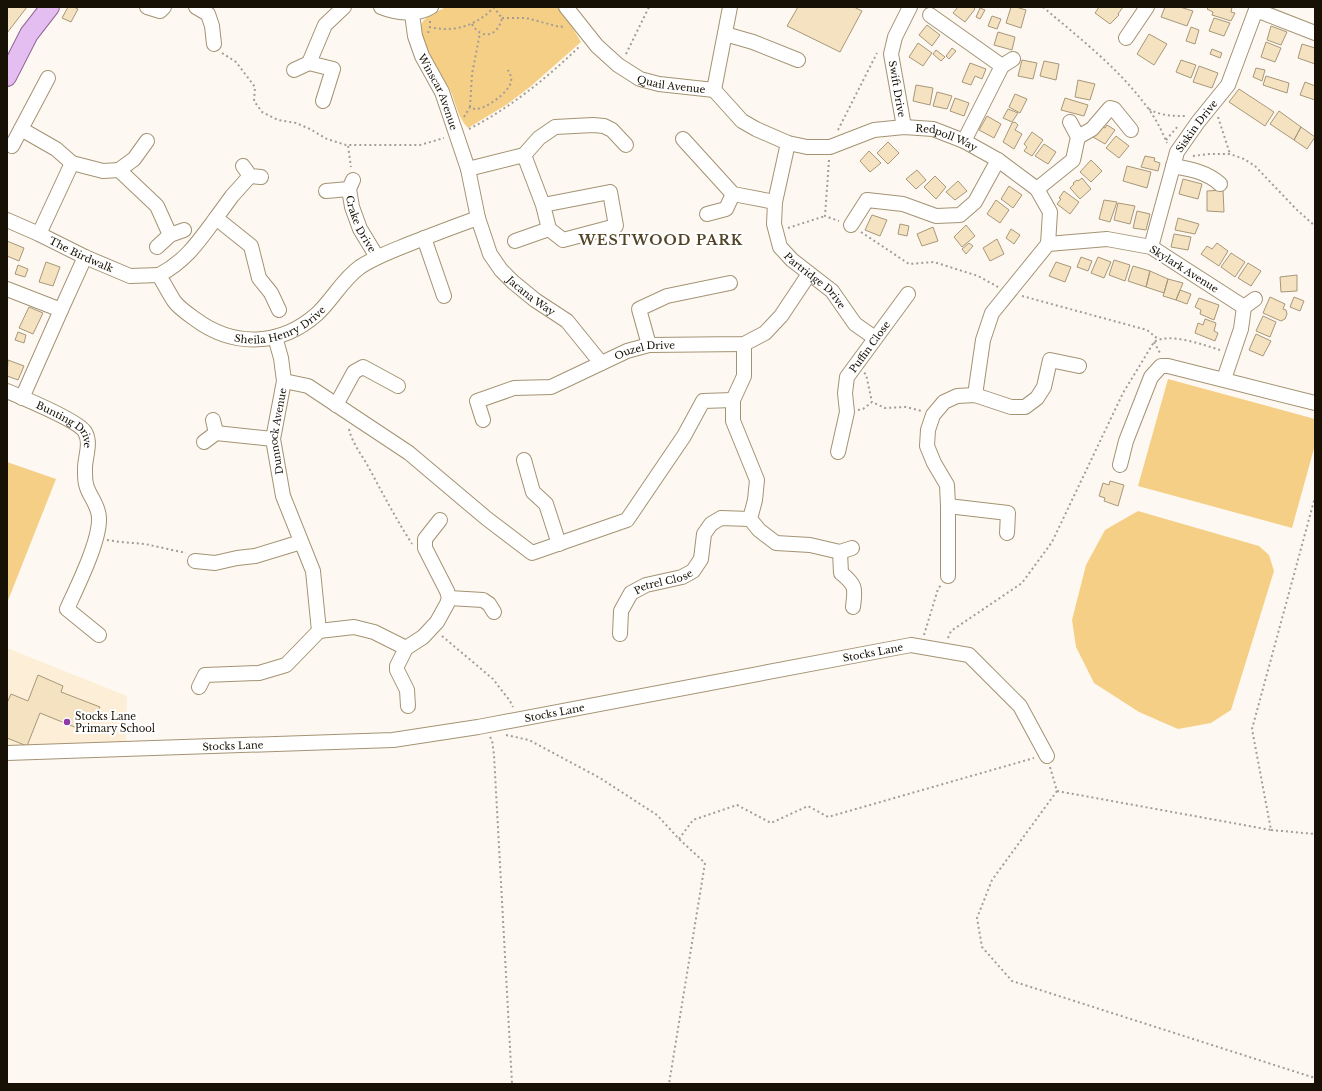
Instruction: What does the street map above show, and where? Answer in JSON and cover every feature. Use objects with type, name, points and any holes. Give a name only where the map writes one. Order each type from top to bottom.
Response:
[{"type":"main road","points":[[7,77],[29,34],[50,7]]},
{"type":"street","points":[[147,7],[160,11],[164,7]]},
{"type":"street","points":[[196,7],[208,14],[212,26],[214,44]]},
{"type":"street","points":[[309,63],[325,25],[344,7]]},
{"type":"street","points":[[381,7],[412,14],[430,8]]},
{"type":"street","name":"Quail Avenue","points":[[566,7],[597,46],[620,66],[640,79],[659,84],[714,90],[742,121],[788,143]]},
{"type":"street","points":[[714,90],[730,7]]},
{"type":"street","name":"Swift Drive","points":[[904,127],[891,54],[895,37],[910,7]]},
{"type":"street","points":[[1126,38],[1147,7]]},
{"type":"street","name":"Siskin Drive","points":[[1151,247],[1174,161],[1198,122],[1228,85],[1256,8],[1315,33]]},
{"type":"street","name":"Winscar Avenue","points":[[412,14],[415,36],[422,56],[461,131],[478,218]]},
{"type":"street","points":[[930,14],[975,46],[1008,63],[964,141]]},
{"type":"street","points":[[724,34],[753,42],[798,60]]},
{"type":"street","points":[[294,70],[309,63],[333,69],[323,101]]},
{"type":"street","points":[[12,146],[48,78]]},
{"type":"street","points":[[1078,137],[1092,128],[1110,108],[1114,109],[1131,130]]},
{"type":"street","points":[[1037,188],[1073,160],[1078,137],[1070,122]]},
{"type":"street","points":[[468,170],[524,155],[539,138],[556,127],[593,125],[604,126],[612,130],[626,145]]},
{"type":"street","name":"Redpoll Way","points":[[788,143],[807,147],[830,147],[874,130],[904,127],[932,129],[964,141],[998,160],[1037,188],[1050,212],[1048,244]]},
{"type":"street","points":[[21,129],[56,149],[72,163],[103,171],[119,170],[134,158],[147,141]]},
{"type":"street","points":[[683,140],[733,194],[775,202]]},
{"type":"street","name":"Partridge Drive","points":[[788,143],[775,202],[774,224],[780,247],[792,260],[832,291],[855,324],[875,338]]},
{"type":"street","points":[[524,155],[543,205],[549,229],[563,240],[616,226],[610,192],[543,205]]},
{"type":"street","points":[[851,225],[867,200],[903,204],[936,216],[960,215],[975,202],[998,160]]},
{"type":"street","points":[[1174,161],[1215,179],[1220,184]]},
{"type":"street","points":[[39,234],[72,163]]},
{"type":"street","points":[[119,170],[157,206],[170,235]]},
{"type":"street","points":[[160,275],[173,268],[190,252],[251,173]]},
{"type":"street","name":"Crake Drive","points":[[326,191],[351,184],[352,207],[360,229],[377,257]]},
{"type":"street","points":[[707,214],[726,209],[733,194]]},
{"type":"street","points":[[216,218],[251,246],[259,278],[271,293],[280,313]]},
{"type":"street","name":"Sheila Henry Drive","points":[[160,275],[175,302],[203,325],[225,336],[242,340],[259,340],[275,337],[293,330],[305,323],[318,313],[349,277],[377,257],[478,218]]},
{"type":"street","name":"Jacana Way","points":[[478,218],[490,254],[501,270],[535,300],[567,321],[601,363]]},
{"type":"street","name":"The Birdwalk","points":[[7,220],[130,276],[160,275]]},
{"type":"street","points":[[515,241],[549,229]]},
{"type":"street","points":[[157,247],[170,235],[184,230]]},
{"type":"street","points":[[424,238],[444,296]]},
{"type":"street","name":"Skylark Avenue","points":[[1048,244],[1107,239],[1151,247],[1249,303],[1224,379]]},
{"type":"street","points":[[975,395],[982,340],[992,312],[1048,244]]},
{"type":"street","name":"Bunting Drive","points":[[86,257],[22,398],[75,423],[85,432],[88,442],[85,469],[86,485],[94,500],[99,517],[96,538],[67,609],[98,635]]},
{"type":"street","name":"Ouzel Drive","points":[[483,420],[477,401],[514,388],[551,387],[627,351],[649,345],[744,344],[765,333],[781,316],[809,274]]},
{"type":"street","points":[[649,345],[639,309],[667,296],[730,283]]},
{"type":"street","points":[[7,289],[61,310]]},
{"type":"street","name":"Puffin Close","points":[[838,452],[847,412],[845,393],[847,377],[908,294]]},
{"type":"street","name":"Dunnock Avenue","points":[[275,337],[281,358],[284,381],[273,439],[282,496],[313,571],[319,631]]},
{"type":"street","points":[[744,344],[744,376],[733,400],[734,420],[757,480],[755,500],[750,519],[759,530],[776,543],[810,545],[846,550],[841,573],[853,584],[853,607]]},
{"type":"street","points":[[948,576],[947,485],[934,463],[927,446],[928,430],[933,415],[944,402],[957,396],[975,395],[1011,407],[1025,407],[1037,398],[1044,387],[1050,360],[1079,366]]},
{"type":"street","points":[[1120,465],[1126,441],[1151,377],[1161,366],[1168,366],[1224,379],[1253,388],[1315,402]]},
{"type":"street","points":[[336,405],[354,372],[363,367],[398,386]]},
{"type":"street","points":[[284,381],[308,386],[409,453],[486,518],[532,553],[627,520],[684,436],[703,401],[733,400]]},
{"type":"street","points":[[7,391],[22,398]]},
{"type":"street","points":[[204,442],[214,426],[273,439]]},
{"type":"street","points":[[524,460],[533,492],[546,504],[559,544]]},
{"type":"street","points":[[948,506],[1008,513],[1007,533]]},
{"type":"street","name":"Petrel Close","points":[[620,634],[621,611],[632,594],[646,585],[682,577],[693,572],[701,559],[704,534],[711,524],[721,518],[750,519]]},
{"type":"street","points":[[408,706],[407,690],[397,670],[397,666],[406,648],[423,637],[432,627],[444,611],[449,598],[438,571],[425,548],[425,539],[440,520]]},
{"type":"street","points":[[191,557],[215,563],[255,556],[301,542]]},
{"type":"street","points":[[449,598],[471,599],[486,602],[494,612]]},
{"type":"street","points":[[201,676],[259,672],[286,665],[319,631],[354,627],[374,632],[406,648]]},
{"type":"street","name":"Stocks Lane","points":[[7,753],[393,740],[523,719],[911,645],[969,656],[1020,706],[1047,756]]},
{"type":"path","points":[[430,27],[453,29],[472,24],[481,19],[494,7],[502,18]]},
{"type":"path","points":[[620,66],[649,7]]},
{"type":"path","points":[[1044,7],[1113,69],[1145,103],[1160,127],[1174,161],[1209,154],[1230,154],[1244,159],[1255,166],[1296,209],[1315,226]]},
{"type":"path","points":[[428,35],[431,15],[430,8]]},
{"type":"path","points":[[502,18],[526,18],[560,27],[565,26],[571,28]]},
{"type":"path","points":[[472,24],[480,33],[486,35],[492,34],[497,30],[502,18]]},
{"type":"path","points":[[561,21],[565,26]]},
{"type":"path","points":[[464,118],[470,107],[472,74],[480,33]]},
{"type":"path","points":[[214,44],[224,54],[236,62],[255,87],[254,101],[262,112],[278,120],[296,123],[310,129],[326,139],[348,145],[420,145],[466,130],[481,123],[515,101],[584,43]]},
{"type":"path","points":[[825,216],[830,147],[878,51]]},
{"type":"path","points":[[470,107],[477,109],[485,106],[496,100],[505,92],[511,84],[512,76],[508,70]]},
{"type":"path","points":[[464,112],[464,122]]},
{"type":"path","points":[[1166,140],[1187,116]]},
{"type":"path","points":[[348,145],[351,184]]},
{"type":"path","points":[[776,232],[825,216],[851,225],[909,264],[934,262],[978,276],[1008,293],[1147,330],[1158,339]]},
{"type":"path","points":[[942,651],[951,631],[1022,583],[1052,542],[1123,393],[1154,342],[1158,339],[1173,339],[1232,354]]},
{"type":"path","points":[[1154,342],[1160,354]]},
{"type":"path","points":[[855,366],[866,374],[872,402]]},
{"type":"path","points":[[847,412],[863,409],[872,402]]},
{"type":"path","points":[[872,402],[885,408],[906,407],[933,415]]},
{"type":"path","points":[[350,414],[349,430],[356,446],[369,467],[397,522],[413,546]]},
{"type":"path","points":[[1271,830],[1252,729],[1315,498]]},
{"type":"path","points":[[96,538],[145,544],[191,557]]},
{"type":"path","points":[[920,647],[938,589],[948,576]]},
{"type":"path","points":[[432,627],[493,679],[510,701],[516,713],[523,719]]},
{"type":"path","points":[[478,727],[488,732],[492,740],[494,755],[512,1084]]},
{"type":"path","points":[[502,735],[529,740],[600,778],[657,815],[679,839],[705,863],[669,1084]]},
{"type":"path","points":[[679,839],[693,820],[737,805],[771,823],[808,806],[828,817],[1038,757],[1047,756],[1057,791]]},
{"type":"path","points":[[1057,791],[1271,830],[1315,834]]},
{"type":"path","points":[[1057,791],[992,880],[977,918],[982,947],[1012,981],[1315,1078]]},
{"type":"shaded area","points":[[446,7],[558,7],[568,20],[581,42],[530,87],[506,105],[468,128],[460,115],[451,92],[424,43],[422,35],[421,27],[424,20]]},
{"type":"shaded area","points":[[1168,379],[1315,419],[1315,445],[1292,528],[1138,486]]},
{"type":"shaded area","points":[[7,462],[56,479],[7,603]]},
{"type":"shaded area","points":[[1138,511],[1259,546],[1269,555],[1274,571],[1231,710],[1211,723],[1178,729],[1139,712],[1094,683],[1076,647],[1072,620],[1086,565],[1105,530]]},
{"type":"shaded area","name":"Stocks Lane Primary School","points":[[7,648],[127,696],[126,748],[7,750]]},
{"type":"building","points":[[7,7],[27,7],[7,33]]},
{"type":"building","points":[[68,7],[78,9],[71,22],[62,18]]},
{"type":"building","points":[[798,7],[854,7],[862,11],[840,52],[787,26]]},
{"type":"building","points":[[958,7],[973,7],[975,9],[965,22],[953,13]]},
{"type":"building","points":[[1011,7],[1026,10],[1021,28],[1006,23]]},
{"type":"building","points":[[1099,7],[1123,7],[1118,14],[1119,15],[1110,24],[1095,13]]},
{"type":"building","points":[[1165,7],[1180,7],[1193,11],[1187,26],[1161,17]]},
{"type":"building","points":[[1209,7],[1232,7],[1231,12],[1235,13],[1231,21],[1212,15],[1213,12],[1207,9]]},
{"type":"building","points":[[980,8],[985,10],[980,19],[976,17]]},
{"type":"building","points":[[992,16],[1001,19],[997,29],[988,26]]},
{"type":"building","points":[[1214,18],[1230,23],[1224,36],[1209,31]]},
{"type":"building","points":[[927,25],[940,35],[932,46],[919,35]]},
{"type":"building","points":[[1271,26],[1287,32],[1281,45],[1267,40]]},
{"type":"building","points":[[1191,27],[1199,30],[1195,44],[1186,41]]},
{"type":"building","points":[[998,32],[1015,37],[1012,50],[994,45]]},
{"type":"building","points":[[1149,34],[1167,44],[1154,65],[1137,54]]},
{"type":"building","points":[[1266,42],[1281,48],[1275,62],[1261,57]]},
{"type":"building","points":[[918,43],[932,53],[923,66],[909,57]]},
{"type":"building","points":[[1302,44],[1315,48],[1315,64],[1298,58]]},
{"type":"building","points":[[952,48],[956,51],[949,59],[946,56]]},
{"type":"building","points":[[1212,49],[1222,53],[1220,58],[1210,54]]},
{"type":"building","points":[[936,50],[945,57],[941,61],[933,54]]},
{"type":"building","points":[[1022,60],[1037,63],[1033,79],[1018,76]]},
{"type":"building","points":[[1181,60],[1196,65],[1191,78],[1176,72]]},
{"type":"building","points":[[1044,61],[1059,64],[1056,80],[1040,76]]},
{"type":"building","points":[[970,63],[986,69],[982,79],[975,76],[971,85],[962,82]]},
{"type":"building","points":[[1199,66],[1218,73],[1212,88],[1193,82]]},
{"type":"building","points":[[1256,68],[1265,70],[1262,81],[1253,77]]},
{"type":"building","points":[[1266,76],[1289,83],[1287,93],[1263,85]]},
{"type":"building","points":[[1078,80],[1095,84],[1090,100],[1075,97]]},
{"type":"building","points":[[1305,82],[1315,86],[1315,100],[1300,95]]},
{"type":"building","points":[[916,85],[933,88],[930,105],[913,101]]},
{"type":"building","points":[[1239,89],[1274,112],[1265,126],[1229,102]]},
{"type":"building","points":[[937,92],[952,96],[947,109],[933,106]]},
{"type":"building","points":[[1015,94],[1027,99],[1020,113],[1009,107]]},
{"type":"building","points":[[955,98],[969,103],[964,116],[950,111]]},
{"type":"building","points":[[1065,98],[1088,105],[1084,116],[1061,110]]},
{"type":"building","points":[[1008,109],[1018,113],[1012,122],[1003,118]]},
{"type":"building","points":[[1279,111],[1301,127],[1294,140],[1270,124]]},
{"type":"building","points":[[987,116],[1001,124],[994,138],[979,130]]},
{"type":"building","points":[[1015,122],[1018,125],[1015,130],[1022,134],[1014,149],[1003,142],[1012,123]]},
{"type":"building","points":[[1107,125],[1115,130],[1105,144],[1093,137],[1101,126],[1105,128]]},
{"type":"building","points":[[1301,127],[1315,137],[1307,149],[1294,140]]},
{"type":"building","points":[[1032,132],[1043,140],[1032,156],[1024,151],[1027,147],[1024,144]]},
{"type":"building","points":[[1116,136],[1129,146],[1119,158],[1106,148]]},
{"type":"building","points":[[888,142],[899,153],[888,164],[877,153]]},
{"type":"building","points":[[1044,144],[1056,152],[1048,164],[1035,156]]},
{"type":"building","points":[[869,151],[881,163],[870,172],[860,161]]},
{"type":"building","points":[[1145,156],[1155,158],[1154,161],[1160,163],[1158,171],[1141,167]]},
{"type":"building","points":[[1091,160],[1102,171],[1091,182],[1080,172]]},
{"type":"building","points":[[1127,166],[1151,172],[1147,188],[1123,181]]},
{"type":"building","points":[[917,170],[926,180],[916,189],[906,179]]},
{"type":"building","points":[[935,176],[946,187],[936,199],[924,187]]},
{"type":"building","points":[[1082,178],[1091,189],[1080,199],[1070,188],[1074,184],[1073,183]]},
{"type":"building","points":[[1183,179],[1202,184],[1198,199],[1179,194]]},
{"type":"building","points":[[958,181],[967,191],[955,200],[946,192]]},
{"type":"building","points":[[1009,186],[1022,195],[1013,208],[1001,199]]},
{"type":"building","points":[[1223,190],[1224,212],[1207,211],[1207,191]]},
{"type":"building","points":[[1064,191],[1079,202],[1070,214],[1057,204]]},
{"type":"building","points":[[996,200],[1009,210],[1000,223],[987,214]]},
{"type":"building","points":[[1104,200],[1117,202],[1110,222],[1099,219]]},
{"type":"building","points":[[1118,203],[1135,206],[1130,224],[1114,220]]},
{"type":"building","points":[[1137,211],[1150,214],[1146,230],[1133,228]]},
{"type":"building","points":[[872,215],[887,220],[880,236],[865,230]]},
{"type":"building","points":[[1178,218],[1199,224],[1195,234],[1175,230]]},
{"type":"building","points":[[900,224],[909,226],[907,236],[898,234]]},
{"type":"building","points":[[966,225],[975,236],[962,247],[954,237]]},
{"type":"building","points":[[933,227],[938,241],[922,246],[917,234]]},
{"type":"building","points":[[1011,229],[1020,235],[1014,244],[1006,238]]},
{"type":"building","points":[[1174,234],[1191,237],[1188,250],[1171,247]]},
{"type":"building","points":[[997,239],[1004,254],[990,261],[983,248]]},
{"type":"building","points":[[7,241],[24,248],[19,261],[7,256]]},
{"type":"building","points":[[969,243],[973,246],[966,254],[962,249]]},
{"type":"building","points":[[1217,243],[1228,251],[1219,266],[1201,254],[1207,246],[1212,249]]},
{"type":"building","points":[[1231,253],[1245,262],[1235,277],[1221,267]]},
{"type":"building","points":[[1081,257],[1092,261],[1088,271],[1077,267]]},
{"type":"building","points":[[1098,257],[1111,262],[1104,278],[1091,273]]},
{"type":"building","points":[[1114,260],[1130,265],[1125,281],[1109,275]]},
{"type":"building","points":[[46,262],[60,267],[53,286],[39,282]]},
{"type":"building","points":[[1056,262],[1071,267],[1065,282],[1049,276]]},
{"type":"building","points":[[1248,263],[1261,271],[1251,286],[1238,278]]},
{"type":"building","points":[[18,265],[28,269],[25,277],[15,274]]},
{"type":"building","points":[[1133,266],[1150,271],[1146,287],[1128,281]]},
{"type":"building","points":[[1150,271],[1168,279],[1164,293],[1146,287]]},
{"type":"building","points":[[1297,275],[1297,291],[1281,292],[1280,277]]},
{"type":"building","points":[[1168,279],[1183,283],[1176,300],[1163,296]]},
{"type":"building","points":[[1180,290],[1191,294],[1187,304],[1176,300]]},
{"type":"building","points":[[1270,297],[1285,304],[1283,309],[1286,310],[1287,314],[1285,319],[1281,321],[1263,313]]},
{"type":"building","points":[[1294,297],[1304,301],[1300,311],[1290,307]]},
{"type":"building","points":[[1199,298],[1219,305],[1214,320],[1200,314],[1201,310],[1195,307]]},
{"type":"building","points":[[29,307],[43,313],[33,334],[19,328]]},
{"type":"building","points":[[1263,316],[1276,322],[1270,337],[1256,331]]},
{"type":"building","points":[[1205,319],[1216,323],[1214,331],[1218,333],[1215,341],[1195,333],[1198,323],[1203,325]]},
{"type":"building","points":[[18,332],[26,335],[24,343],[15,340]]},
{"type":"building","points":[[1256,334],[1271,341],[1263,356],[1249,350]]},
{"type":"building","points":[[8,360],[24,366],[18,380],[7,376]]},
{"type":"building","points":[[1110,481],[1124,485],[1118,506],[1104,501],[1105,498],[1099,496],[1103,483],[1109,485]]},
{"type":"building","points":[[38,675],[63,686],[61,692],[100,707],[94,721],[82,716],[77,728],[40,713],[27,746],[7,738],[7,703],[11,694],[28,701]]},
{"type":"place","name":"Stocks Lane Primary School","points":[[67,722]]},
{"type":"district","name":"WESTWOOD PARK","points":[[661,240]]}]
